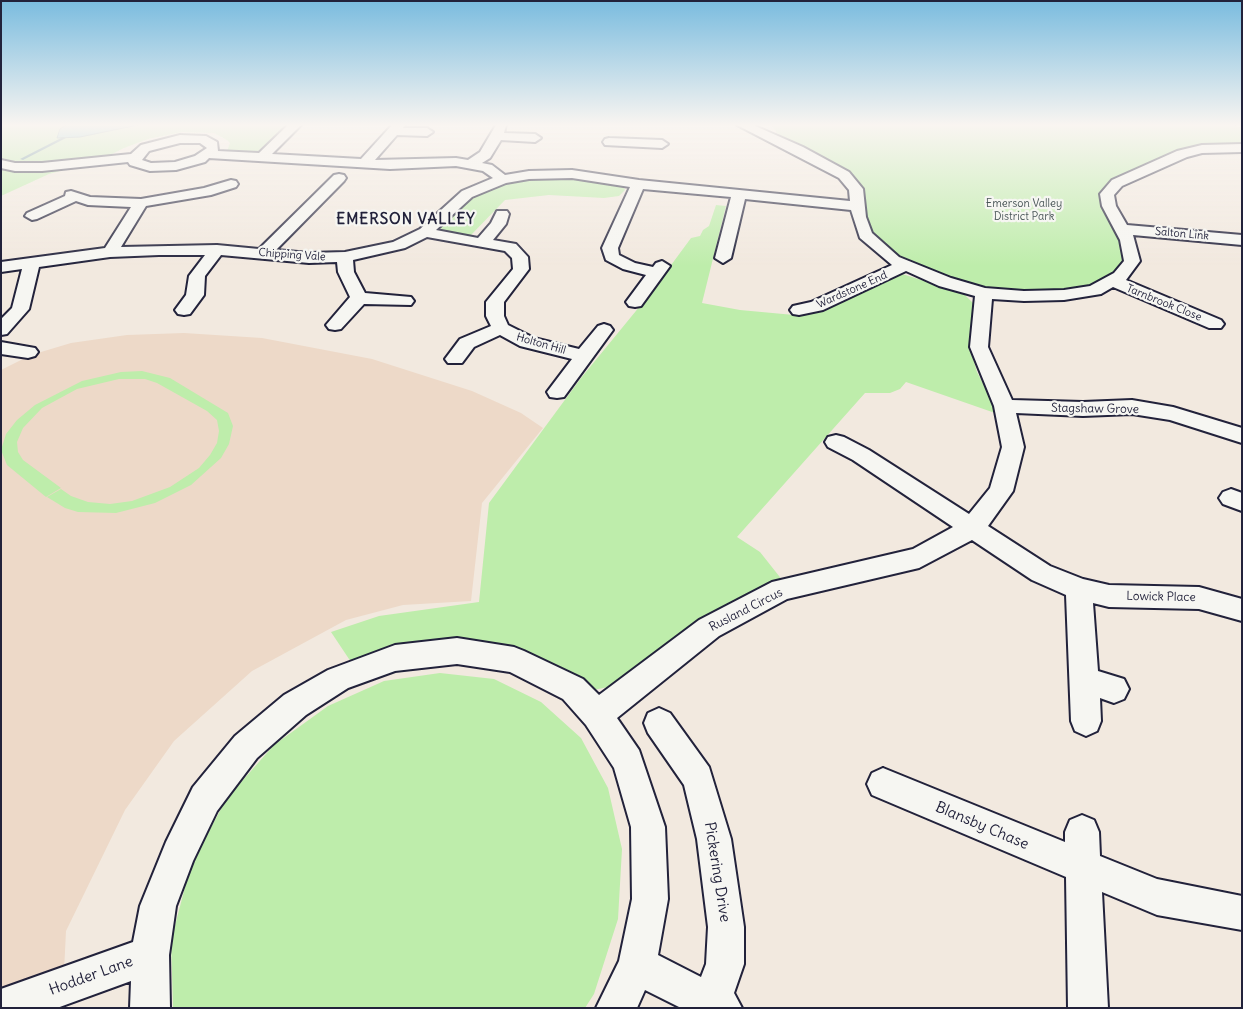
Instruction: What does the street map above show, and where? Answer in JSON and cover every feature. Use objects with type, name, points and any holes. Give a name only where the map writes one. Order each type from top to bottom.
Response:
[{"type":"street","points":[[493,172],[503,179]]},
{"type":"street","name":"Chipping Vale","points":[[1,267],[110,252],[217,250],[308,258],[346,257],[399,245],[425,232],[467,194],[503,179],[594,172]]},
{"type":"street","name":"Chipping Vale","points":[[596,172],[638,184],[859,206]]},
{"type":"street","points":[[839,172],[844,175],[856,189],[859,217],[865,235],[885,248],[905,266],[945,282],[984,292],[1024,296],[1064,295],[1095,290],[1120,277],[1132,262],[1128,240],[1109,206],[1108,194],[1117,183],[1141,172]]},
{"type":"street","points":[[323,177],[354,179]]},
{"type":"street","points":[[264,254],[339,178]]},
{"type":"street","points":[[32,216],[73,196],[88,201],[141,203],[208,195],[230,184]]},
{"type":"street","points":[[635,302],[659,269],[629,266],[612,257],[610,248],[638,184]]},
{"type":"street","points":[[739,194],[725,250],[744,245]]},
{"type":"street","points":[[110,252],[141,203]]},
{"type":"street","points":[[484,242],[498,224],[502,214]]},
{"type":"street","name":"Salton Link","points":[[1121,229],[1242,240]]},
{"type":"street","name":"Holton Hill","points":[[425,232],[456,239],[510,247],[520,257],[520,269],[495,302],[495,316],[501,328],[512,336],[527,342],[583,356]]},
{"type":"street","points":[[184,310],[195,295],[197,276],[217,250]]},
{"type":"street","points":[[346,257],[346,272],[359,298]]},
{"type":"street","points":[[1,330],[20,309],[32,262]]},
{"type":"street","name":"Wardstone End","points":[[798,310],[817,306],[852,288],[905,266]]},
{"type":"street","name":"Tarnbrook Close","points":[[1113,282],[1218,322]]},
{"type":"street","name":"Rusland Circus","points":[[597,715],[709,628],[781,590],[919,558],[972,528],[1002,491],[1013,448],[1004,406],[978,348],[984,292]]},
{"type":"street","points":[[359,298],[405,301]]},
{"type":"street","points":[[336,324],[359,298]]},
{"type":"street","name":"Holton Hill","points":[[455,359],[467,343],[501,328]]},
{"type":"street","name":"Holton Hill","points":[[557,392],[604,330]]},
{"type":"street","points":[[1,348],[28,352]]},
{"type":"street","name":"Stagshaw Grove","points":[[1004,406],[1082,410],[1132,408],[1173,414],[1242,436]]},
{"type":"street","points":[[836,442],[866,450],[972,528]]},
{"type":"street","name":"Lowick Place","points":[[972,528],[1041,573],[1079,588],[1109,596],[1199,598],[1242,610]]},
{"type":"street","points":[[1079,588],[1086,721]]},
{"type":"street","points":[[150,1008],[150,955],[158,906],[178,854],[205,799],[246,748],[295,705],[338,679],[395,658],[457,651],[514,660],[573,689],[597,715],[628,761],[648,827],[650,899],[637,965],[616,1008]]},
{"type":"street","points":[[1085,680],[1114,689]]},
{"type":"street","name":"Pickering Drive","points":[[637,965],[715,1006],[725,964],[726,927],[714,839],[698,778],[658,723]]},
{"type":"street","name":"Blansby Chase","points":[[883,784],[1157,897],[1239,913]]},
{"type":"street","points":[[1082,832],[1081,867],[1088,1008]]},
{"type":"street","name":"Hodder Lane","points":[[3,1008],[150,955]]},
{"type":"shaded area","points":[[184,333],[262,338],[372,359],[472,391],[521,413],[543,428],[482,503],[471,601],[403,605],[346,620],[252,671],[174,741],[125,810],[66,931],[64,972],[1,994],[1,370],[31,355],[71,343],[127,335]]},
{"type":"green space","points":[[1,172],[56,172],[49,174],[1,196]]},
{"type":"green space","name":"Emerson Valley District Park","points":[[833,172],[1129,172],[1108,199],[1132,261],[1089,287],[1024,296],[945,282],[872,241],[865,204]]},
{"type":"green space","points":[[562,175],[623,186],[625,190],[619,196],[604,198],[549,195],[505,200],[471,235],[443,231],[440,227],[464,200],[509,180]]},
{"type":"green space","points":[[716,205],[726,206],[702,303],[740,310],[794,315],[814,312],[899,273],[963,293],[973,303],[969,345],[977,372],[993,403],[995,413],[906,382],[900,389],[890,393],[865,393],[737,537],[760,552],[783,581],[622,684],[589,691],[512,651],[353,665],[331,632],[379,616],[479,602],[489,503],[581,378],[649,295],[691,238],[700,236],[703,230],[709,226]]},
{"type":"green space","points":[[142,371],[170,378],[228,413],[233,426],[229,444],[221,458],[191,485],[155,503],[116,513],[78,512],[65,508],[47,497],[61,489],[71,496],[88,502],[110,504],[132,501],[170,487],[199,468],[210,455],[217,443],[219,431],[217,420],[207,411],[157,383],[145,379],[119,379],[77,389],[42,408],[23,428],[17,442],[18,452],[23,460],[61,488],[46,497],[7,465],[1,450],[6,434],[17,420],[35,405],[82,381],[121,372]]},
{"type":"green space","points":[[440,673],[494,679],[541,702],[581,738],[608,788],[622,849],[618,919],[594,994],[585,1008],[173,1008],[171,941],[191,864],[227,798],[274,745],[328,706],[384,681]]},
{"type":"district","name":"EMERSON VALLEY","points":[[406,220]]}]
